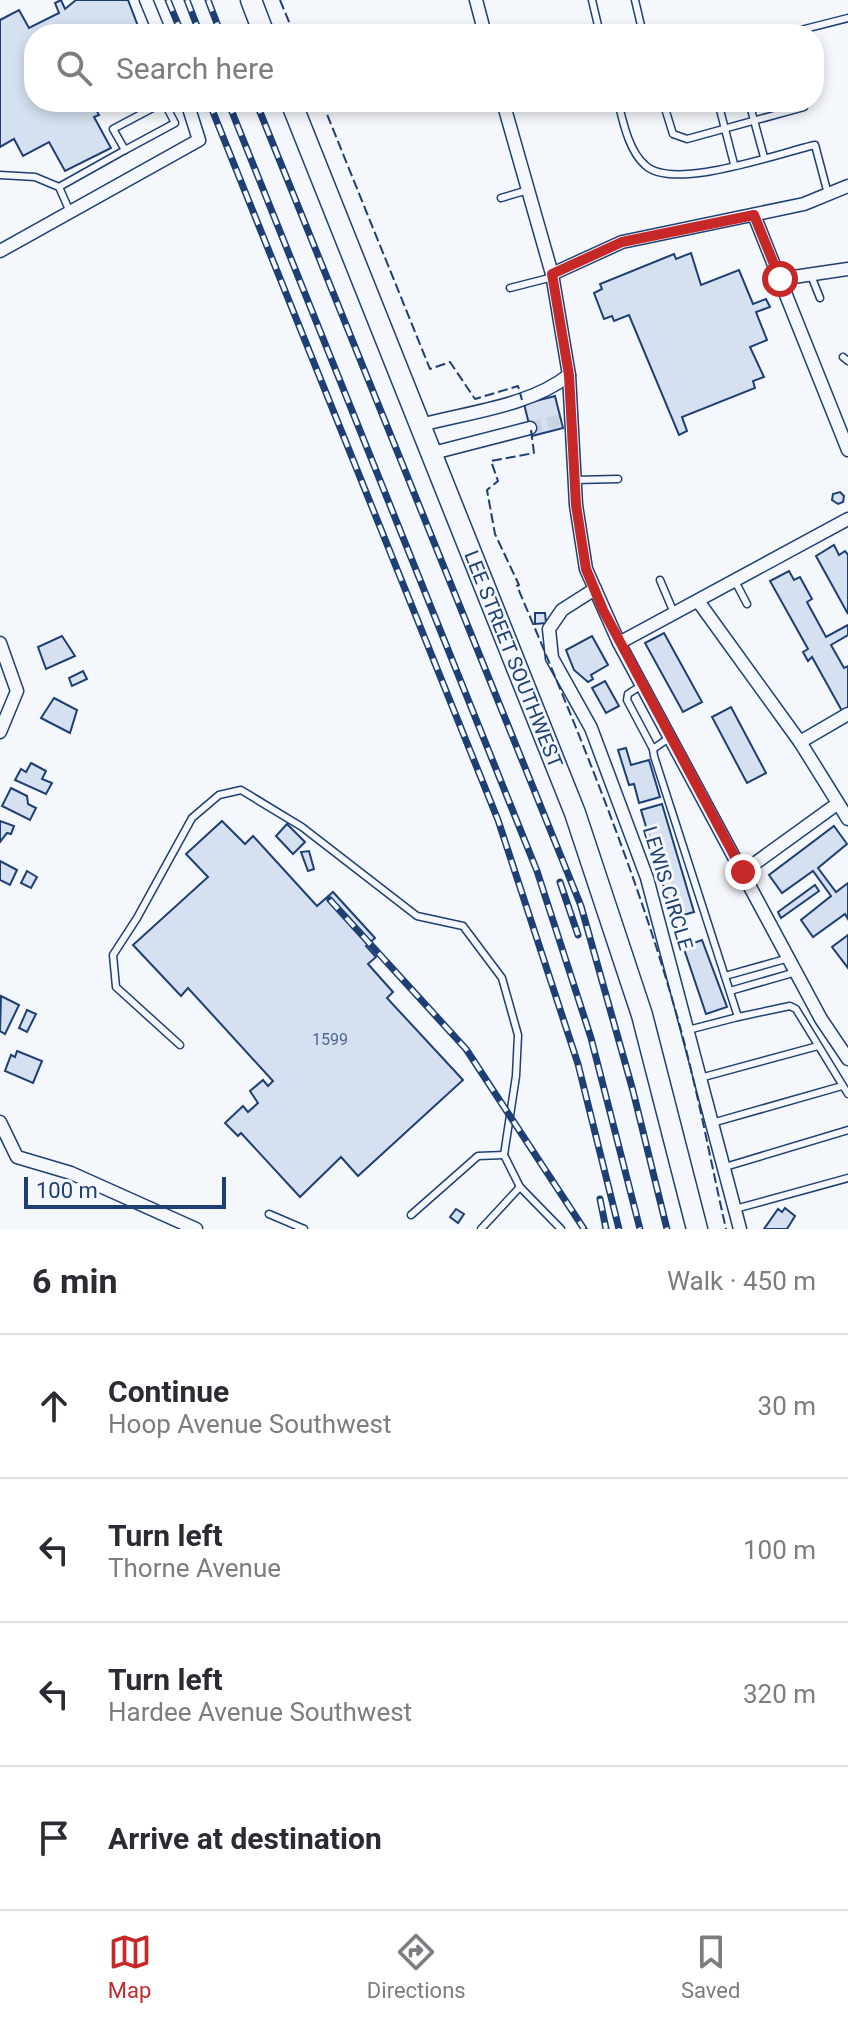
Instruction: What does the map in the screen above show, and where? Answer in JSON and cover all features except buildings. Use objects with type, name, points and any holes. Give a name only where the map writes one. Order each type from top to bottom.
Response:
[{"type":"main road","points":[[251,0],[260,24]]},
{"type":"main road","name":"LEE STREET SOUTHWEST","points":[[295,112],[575,813],[642,1015],[697,1229]]},
{"type":"street","points":[[146,0],[156,24]]},
{"type":"street","points":[[476,0],[482,24]]},
{"type":"street","points":[[0,251],[199,140],[190,112]]},
{"type":"street","points":[[506,112],[553,276],[569,375],[567,419],[586,569],[619,643],[796,972],[848,1059]]},
{"type":"street","points":[[553,276],[622,242],[754,215],[828,195],[848,186]]},
{"type":"street","points":[[754,215],[848,450]]},
{"type":"street","points":[[780,279],[848,269]]},
{"type":"street","points":[[421,425],[534,395],[569,375]]},
{"type":"street","points":[[433,453],[530,428]]},
{"type":"street","points":[[619,643],[848,519]]},
{"type":"street","name":"LEWIS CIRCLE","points":[[595,589],[562,610],[549,629],[552,658],[591,728],[615,784],[647,878],[740,1229]]},
{"type":"street","points":[[698,601],[800,742],[848,819]]},
{"type":"street","points":[[0,643],[17,691],[0,732]]},
{"type":"street","points":[[800,742],[848,714]]},
{"type":"street","points":[[743,872],[837,804]]},
{"type":"street","points":[[0,1122],[17,1157]]},
{"type":"street","points":[[0,1156],[17,1157],[71,1173],[196,1229]]},
{"type":"lane","points":[[592,0],[598,24]]},
{"type":"lane","points":[[635,0],[641,24]]},
{"type":"lane","points":[[824,24],[848,18]]},
{"type":"lane","points":[[125,150],[113,129],[145,112]]},
{"type":"lane","points":[[59,187],[175,123],[169,112]]},
{"type":"lane","points":[[622,112],[635,150],[645,165],[657,172],[693,175],[815,145],[828,195]]},
{"type":"lane","points":[[666,112],[678,139],[785,112]]},
{"type":"lane","points":[[721,112],[734,164]]},
{"type":"lane","points":[[752,112],[764,157]]},
{"type":"lane","points":[[0,175],[35,177],[59,187],[70,212]]},
{"type":"lane","points":[[501,198],[528,190]]},
{"type":"lane","points":[[810,273],[820,298]]},
{"type":"lane","points":[[510,288],[553,276]]},
{"type":"lane","points":[[574,480],[618,479]]},
{"type":"lane","points":[[660,580],[674,613]]},
{"type":"lane","points":[[735,581],[747,604]]},
{"type":"lane","points":[[642,685],[628,694],[627,700],[653,749],[738,1017]]},
{"type":"lane","points":[[653,749],[670,737]]},
{"type":"lane","points":[[180,1045],[116,987],[113,955],[192,818],[219,795],[241,790],[302,827],[417,916],[463,926],[502,978],[518,1035],[516,1076],[504,1155],[520,1187],[561,1229]]},
{"type":"lane","points":[[725,976],[789,958]]},
{"type":"lane","points":[[730,991],[796,972]]},
{"type":"lane","points":[[688,1030],[790,1006],[796,1009],[848,1094]]},
{"type":"lane","points":[[700,1078],[818,1046]]},
{"type":"lane","points":[[712,1123],[842,1086]]},
{"type":"lane","points":[[724,1167],[848,1130]]},
{"type":"lane","points":[[411,1215],[478,1156],[504,1155]]},
{"type":"lane","points":[[735,1209],[848,1178]]},
{"type":"lane","points":[[485,1228],[520,1187]]},
{"type":"lane","points":[[269,1214],[304,1229]]},
{"type":"tunnel","points":[[530,428],[561,420]]},
{"type":"railway","points":[[168,0],[178,24]]},
{"type":"railway","points":[[187,0],[196,24]]},
{"type":"railway","points":[[208,0],[217,24]]},
{"type":"railway","points":[[213,112],[498,820],[578,1064],[619,1229]]},
{"type":"railway","points":[[232,112],[537,871],[591,1038],[640,1229]]},
{"type":"railway","points":[[260,112],[581,906],[633,1091],[667,1229]]},
{"type":"railway","points":[[560,882],[578,935]]},
{"type":"railway","points":[[330,900],[466,1049],[584,1229]]},
{"type":"railway","points":[[600,1199],[606,1229]]},
{"type":"fence","points":[[280,0],[290,24]]},
{"type":"fence","points":[[326,112],[430,369],[450,362],[475,399],[518,386],[522,400]]},
{"type":"fence","points":[[531,430],[534,453],[491,461],[498,481],[487,490],[495,534],[519,585],[583,745],[661,961],[684,1042],[726,1229]]},
{"type":"route","points":[[743,872],[603,610],[586,569],[576,505],[569,375],[552,274],[622,242],[754,215],[780,279]]}]
